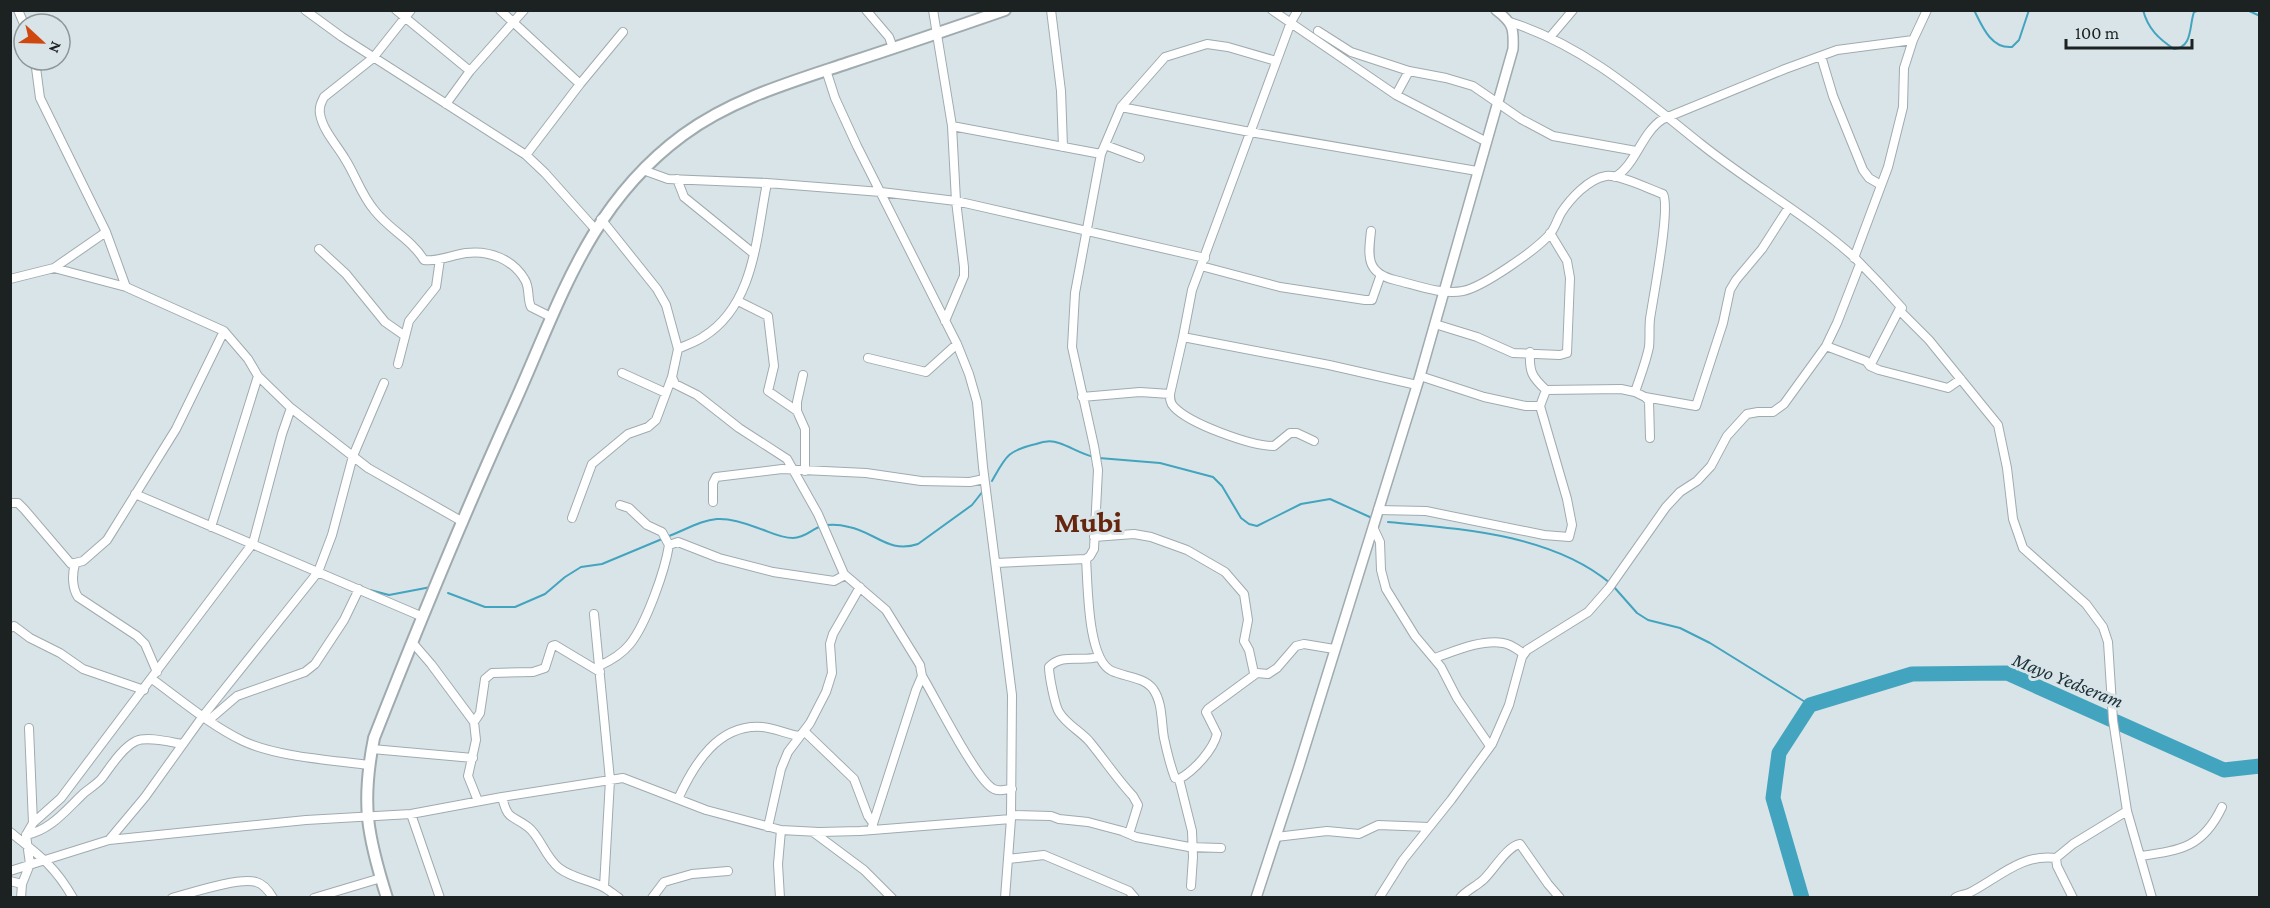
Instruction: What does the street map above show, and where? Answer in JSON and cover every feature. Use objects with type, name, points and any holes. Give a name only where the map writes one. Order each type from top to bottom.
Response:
[{"type":"main road","points":[[387,897],[371,846],[367,815],[366,792],[374,738],[412,642],[551,317],[576,263],[598,224],[643,170],[682,136],[730,105],[1005,10]]},
{"type":"street","points":[[305,10],[373,58],[526,155],[598,224],[657,289],[666,305],[678,349],[672,378],[660,412],[648,427],[628,434],[592,464],[572,518]]},
{"type":"street","points":[[396,10],[470,71]]},
{"type":"street","points":[[411,10],[373,58],[324,97],[320,106],[322,123],[374,210],[392,229],[416,247],[424,260],[484,252],[511,263],[526,281],[531,307],[551,317]]},
{"type":"street","points":[[500,10],[580,84]]},
{"type":"street","points":[[446,104],[470,71],[524,10]]},
{"type":"street","points":[[866,10],[889,37],[893,48]]},
{"type":"street","points":[[933,10],[935,34],[952,126],[956,201],[964,267],[964,276],[945,321]]},
{"type":"street","points":[[1051,10],[1061,91],[1063,147]]},
{"type":"street","points":[[1272,10],[1396,95],[1485,141]]},
{"type":"street","points":[[1298,10],[1276,61],[1192,290],[1170,402],[1180,412],[1243,441],[1274,446],[1290,433],[1297,433],[1314,441]]},
{"type":"street","points":[[1496,10],[1510,22],[1551,36],[1594,62],[1701,144],[1789,207],[1857,261],[1902,308],[1870,366]]},
{"type":"street","points":[[1551,36],[1573,10]]},
{"type":"street","points":[[1379,897],[1403,860],[1490,746],[1509,705],[1524,654],[1534,645],[1588,612],[1609,588],[1666,507],[1680,492],[1697,481],[1710,465],[1727,436],[1748,414],[1773,411],[1784,404],[1826,346],[1837,323],[1888,167],[1903,107],[1904,68],[1913,40],[1927,10]]},
{"type":"street","points":[[1256,897],[1419,381],[1485,141],[1513,49],[1510,22]]},
{"type":"street","points":[[1318,31],[1351,52],[1409,71],[1473,86],[1521,119],[1553,135],[1635,151]]},
{"type":"street","points":[[526,155],[622,32]]},
{"type":"street","points":[[1615,177],[1625,170],[1635,151],[1656,123],[1785,69],[1837,50],[1913,40]]},
{"type":"street","points":[[996,562],[1086,559],[1094,549],[1098,470],[1072,346],[1075,293],[1101,154],[1121,106],[1166,57],[1207,44],[1228,47],[1276,61]]},
{"type":"street","points":[[1821,56],[1833,96],[1863,170],[1869,178],[1881,185]]},
{"type":"street","points":[[826,70],[835,98],[857,146],[957,344],[977,402],[984,479],[1012,695],[1012,789],[1005,897]]},
{"type":"street","points":[[1396,95],[1409,71]]},
{"type":"street","points":[[37,72],[40,98],[106,232],[126,287]]},
{"type":"street","points":[[1121,106],[1250,132],[1477,171]]},
{"type":"street","points":[[952,126],[1101,154]]},
{"type":"street","points":[[1105,145],[1140,158]]},
{"type":"street","points":[[643,170],[668,179],[767,183],[881,192],[956,201],[1205,258]]},
{"type":"street","points":[[1371,231],[1370,259],[1380,277],[1444,291],[1464,291],[1521,260],[1550,233],[1572,199],[1589,183],[1606,176],[1615,177],[1663,194],[1665,197],[1648,349],[1635,392]]},
{"type":"street","points":[[677,179],[684,197],[753,253]]},
{"type":"street","points":[[678,349],[703,338],[726,318],[738,301],[748,280],[767,183]]},
{"type":"street","points":[[1530,352],[1529,368],[1546,390],[1621,389],[1688,405],[1698,404],[1731,290],[1736,280],[1762,249],[1789,207]]},
{"type":"street","points":[[10,279],[54,268],[106,232]]},
{"type":"street","points":[[1435,324],[1477,337],[1513,353],[1560,355],[1567,353],[1570,278],[1567,261],[1550,233]]},
{"type":"street","points":[[319,249],[346,274],[385,322],[405,336]]},
{"type":"street","points":[[398,364],[411,319],[436,287],[440,259]]},
{"type":"street","points":[[1202,266],[1280,287],[1365,300],[1372,300],[1374,297],[1380,277]]},
{"type":"street","points":[[54,268],[126,287],[224,330],[248,359],[258,376],[291,408],[368,468],[463,522]]},
{"type":"street","points":[[738,301],[768,315],[774,366],[768,391],[797,411]]},
{"type":"street","points":[[1899,310],[1929,340],[1998,425],[2007,468],[2013,519],[2023,548],[2085,604],[2103,627],[2108,642],[2113,720],[2127,811],[2152,897]]},
{"type":"street","points":[[10,503],[18,503],[71,564],[83,561],[107,540],[176,429],[224,330]]},
{"type":"street","points":[[1184,337],[1419,381],[1526,406],[1540,406]]},
{"type":"street","points":[[868,358],[926,372],[957,344]]},
{"type":"street","points":[[1826,346],[1866,361],[1870,366],[1889,373],[1948,388],[1961,379]]},
{"type":"street","points":[[622,373],[666,393]]},
{"type":"street","points":[[803,375],[797,411],[805,429],[806,471]]},
{"type":"street","points":[[211,527],[258,376]]},
{"type":"street","points":[[672,378],[675,384],[697,395],[739,428],[787,459],[825,529],[845,575],[886,610],[920,665],[922,676],[970,761],[991,788],[997,791],[1012,789]]},
{"type":"street","points":[[109,840],[145,797],[182,744],[206,718],[318,572],[332,535],[353,456],[384,383]]},
{"type":"street","points":[[1378,510],[1426,511],[1544,535],[1569,537],[1572,525],[1568,499],[1540,406],[1546,390]]},
{"type":"street","points":[[1082,397],[1140,392],[1170,394]]},
{"type":"street","points":[[1645,396],[1649,401],[1650,438]]},
{"type":"street","points":[[21,897],[22,884],[30,864],[26,835],[33,823],[61,798],[253,543],[291,408]]},
{"type":"street","points":[[713,502],[713,483],[716,477],[782,469],[866,473],[921,481],[970,482],[984,479]]},
{"type":"street","points":[[135,494],[423,617]]},
{"type":"street","points":[[600,669],[630,644],[661,581],[668,544],[662,532],[647,525],[629,508],[620,506]]},
{"type":"street","points":[[1373,527],[1380,542],[1381,570],[1386,589],[1415,636],[1435,658],[1457,698],[1490,746]]},
{"type":"street","points":[[1094,537],[1134,534],[1151,537],[1186,550],[1225,573],[1244,594],[1248,620],[1244,641],[1249,650],[1254,672],[1268,674],[1277,668],[1296,646],[1304,644],[1334,649]]},
{"type":"street","points":[[668,544],[678,542],[719,558],[773,572],[834,581],[845,575]]},
{"type":"street","points":[[1086,559],[1091,624],[1098,657],[1110,670],[1142,680],[1153,688],[1160,704],[1168,760],[1175,778],[1179,779],[1192,831],[1191,885]]},
{"type":"street","points":[[75,564],[74,591],[78,597],[137,636],[145,644],[154,675],[206,718],[244,741],[283,753],[369,765]]},
{"type":"street","points":[[768,827],[788,752],[810,723],[826,692],[832,673],[830,644],[833,634],[860,587]]},
{"type":"street","points":[[206,718],[237,696],[305,672],[315,664],[344,620],[359,589]]},
{"type":"street","points":[[594,614],[610,780],[604,887]]},
{"type":"street","points":[[10,628],[18,627],[30,638],[60,653],[83,669],[144,690]]},
{"type":"street","points":[[412,642],[474,722],[476,740],[468,776],[478,801]]},
{"type":"street","points":[[1435,658],[1457,649],[1492,642],[1506,643],[1524,654]]},
{"type":"street","points":[[474,722],[480,713],[485,679],[488,675],[533,672],[545,668],[552,646],[555,645],[600,669]]},
{"type":"street","points":[[1098,657],[1089,660],[1054,661],[1049,668],[1049,680],[1056,699],[1057,710],[1088,740],[1138,805],[1129,834]]},
{"type":"street","points":[[1179,779],[1194,767],[1215,741],[1217,734],[1206,712],[1257,673]]},
{"type":"street","points":[[872,827],[922,676]]},
{"type":"street","points":[[678,799],[687,780],[714,743],[728,732],[765,727],[801,734],[854,779],[872,827]]},
{"type":"street","points":[[29,728],[33,823]]},
{"type":"street","points":[[26,835],[45,829],[58,818],[100,781],[118,758],[136,741],[156,740],[182,744]]},
{"type":"street","points":[[372,749],[473,758]]},
{"type":"street","points":[[10,871],[109,840],[367,815],[411,814],[622,778],[706,810],[781,830],[812,832],[1051,816],[1088,822],[1136,837],[1193,847],[1221,848]]},
{"type":"street","points":[[502,797],[505,810],[510,818],[529,828],[549,858],[560,868],[572,876],[604,887],[619,897]]},
{"type":"street","points":[[2141,856],[2174,852],[2183,848],[2207,833],[2223,807]]},
{"type":"street","points":[[1955,897],[1968,894],[2001,874],[2037,857],[2056,858],[2073,844],[2127,811]]},
{"type":"street","points":[[411,814],[440,897]]},
{"type":"street","points":[[1276,837],[1327,831],[1359,834],[1378,825],[1429,827]]},
{"type":"street","points":[[780,897],[778,864],[781,830]]},
{"type":"street","points":[[10,832],[46,860],[60,875],[73,897]]},
{"type":"street","points":[[812,832],[864,870],[892,897]]},
{"type":"street","points":[[1460,897],[1468,888],[1483,880],[1492,867],[1514,845],[1520,844],[1560,897]]},
{"type":"street","points":[[1008,859],[1044,855],[1129,891],[1135,897]]},
{"type":"street","points":[[2056,858],[2057,866],[2073,897]]},
{"type":"street","points":[[652,897],[664,882],[693,874],[728,871]]},
{"type":"street","points":[[314,897],[381,878]]},
{"type":"street","points":[[10,881],[22,884]]},
{"type":"street","points":[[172,897],[211,887],[256,882],[266,887],[273,897]]},
{"type":"waterway","points":[[1974,10],[1988,35],[2005,47],[2012,47],[2019,40],[2029,10]]},
{"type":"waterway","points":[[2143,10],[2155,33],[2174,49],[2187,40],[2194,12],[2200,10]]},
{"type":"waterway","points":[[2247,10],[2260,16]]},
{"type":"waterway","points":[[992,481],[1013,452],[1042,442],[1056,442],[1094,457]]},
{"type":"waterway","points":[[1099,458],[1160,463],[1213,477],[1222,486],[1241,518],[1257,526],[1301,504],[1330,499],[1372,518]]},
{"type":"waterway","points":[[667,537],[702,522],[721,519],[743,523],[788,538],[801,537],[822,526],[843,526],[890,544],[908,546],[918,544],[972,505],[983,491]]},
{"type":"waterway","points":[[1388,522],[1475,531],[1533,544],[1587,567],[1610,583]]},
{"type":"waterway","points":[[448,593],[485,607],[515,607],[545,594],[581,567],[602,564],[662,539]]},
{"type":"waterway","points":[[370,590],[389,595],[431,587]]},
{"type":"waterway","points":[[1614,587],[1637,613],[1648,620],[1680,628],[1710,643],[1810,705]]},
{"type":"waterway","name":"Mayo Yedseram","points":[[1802,898],[1773,798],[1779,753],[1810,705],[1912,674],[2007,673],[2224,770],[2260,766]]},
{"type":"district","name":"Mubi","points":[[1088,522]]}]
